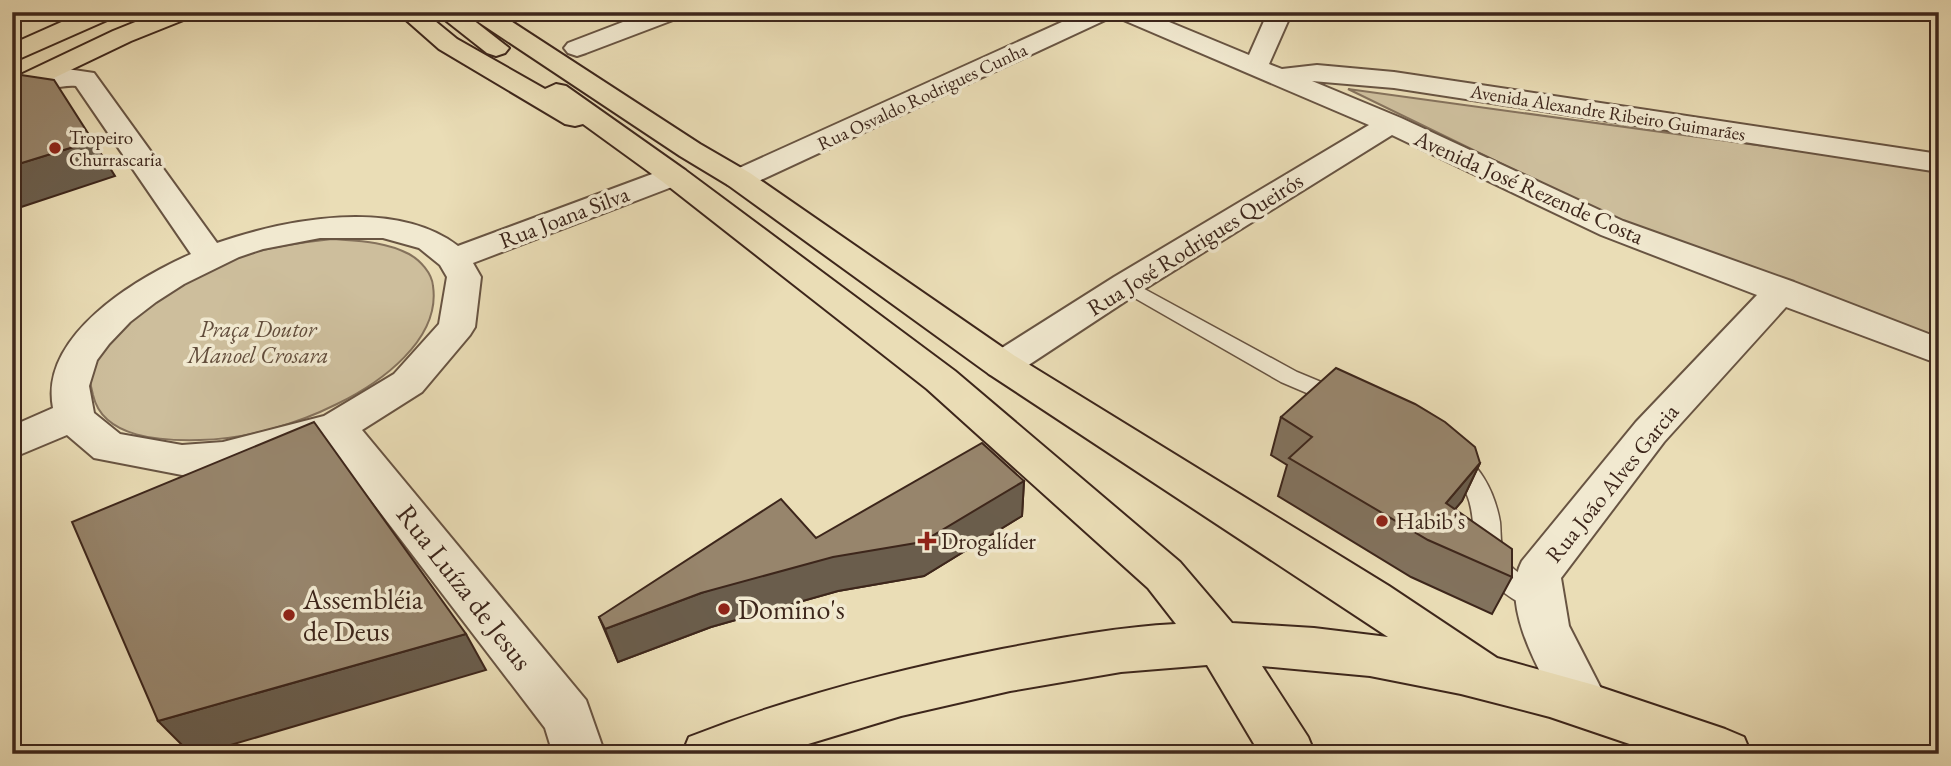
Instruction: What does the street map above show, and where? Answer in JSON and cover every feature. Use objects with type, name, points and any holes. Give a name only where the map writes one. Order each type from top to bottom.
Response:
[{"type":"main road","points":[[12,54],[105,12]]},
{"type":"main road","points":[[18,87],[122,36],[182,12]]},
{"type":"main road","points":[[409,12],[448,44],[513,84],[671,162],[739,180],[1002,365],[1372,600],[1484,677]]},
{"type":"main road","points":[[447,12],[671,162]]},
{"type":"main road","points":[[480,12],[941,380],[1164,575],[1221,645],[1289,754]]},
{"type":"main road","points":[[521,12],[577,48],[659,118],[671,162]]},
{"type":"main road","points":[[708,754],[780,726],[923,687],[1052,660],[1145,647],[1221,645],[1370,655],[1484,677],[1584,704],[1725,754]]},
{"type":"street","points":[[577,48],[673,12]]},
{"type":"street","name":"Rua Osvaldo Rodrigues Cunha","points":[[739,180],[1105,12]]},
{"type":"street","name":"Avenida José Rezende Costa","points":[[1123,12],[1391,124],[1612,228],[1782,290],[1939,352]]},
{"type":"street","points":[[1265,72],[1280,12]]},
{"type":"street","name":"Avenida Alexandre Ribeiro Guimarães","points":[[1265,72],[1357,75],[1939,163]]},
{"type":"street","points":[[18,87],[67,77],[85,79],[210,257]]},
{"type":"street","name":"Rua José Rodrigues Queirós","points":[[1002,365],[1126,285],[1391,124]]},
{"type":"street","name":"Rua Joana Silva","points":[[454,259],[671,162]]},
{"type":"street","points":[[320,228],[385,228],[431,241],[454,259],[464,277],[457,327],[408,383],[337,427],[223,457],[182,460],[108,447],[75,419],[70,383],[89,341],[130,302],[210,257],[251,242],[320,228]]},
{"type":"street","name":"Rua João Alves Garcia","points":[[1584,704],[1549,641],[1537,598],[1538,574],[1650,432],[1782,290]]},
{"type":"street","points":[[12,443],[75,415]]},
{"type":"street","name":"Rua Luíza de Jesus","points":[[337,427],[568,717],[579,754]]},
{"type":"lane","points":[[12,17],[23,12]]},
{"type":"lane","points":[[1126,285],[1289,377],[1362,409]]},
{"type":"lane","points":[[1431,447],[1452,460],[1477,486],[1483,498],[1490,555],[1494,563],[1514,585],[1537,598]]},
{"type":"green space","points":[[1348,89],[1939,170],[1939,344],[1613,218]]},
{"type":"green space","name":"Praça Doutor Manoel Crosara","points":[[332,239],[371,242],[400,250],[421,263],[432,281],[433,306],[427,324],[417,342],[388,372],[337,404],[270,430],[235,437],[200,440],[153,438],[121,429],[99,410],[90,383],[93,365],[111,337],[150,300],[193,273],[231,258],[291,244]]},
{"type":"building","points":[[21,75],[54,80],[93,141],[12,166],[12,77]]},
{"type":"building","points":[[1336,368],[1415,404],[1445,422],[1475,447],[1480,463],[1446,503],[1512,549],[1512,577],[1428,540],[1289,458],[1312,437],[1281,417]]},
{"type":"building","name":"Assembléia de Deus","points":[[314,422],[466,634],[158,721],[72,522]]},
{"type":"building","points":[[982,443],[1024,481],[922,542],[833,557],[701,593],[605,629],[599,617],[781,499],[816,538]]},
{"type":"place","name":"Tropeiro Churrascaria","points":[[55,148]]},
{"type":"place","name":"Habib's","points":[[1382,521]]},
{"type":"place","name":"Drogalíder","points":[[927,541]]},
{"type":"place","name":"Domino's","points":[[724,609]]},
{"type":"place","name":"Assembléia de Deus","points":[[289,615]]}]
